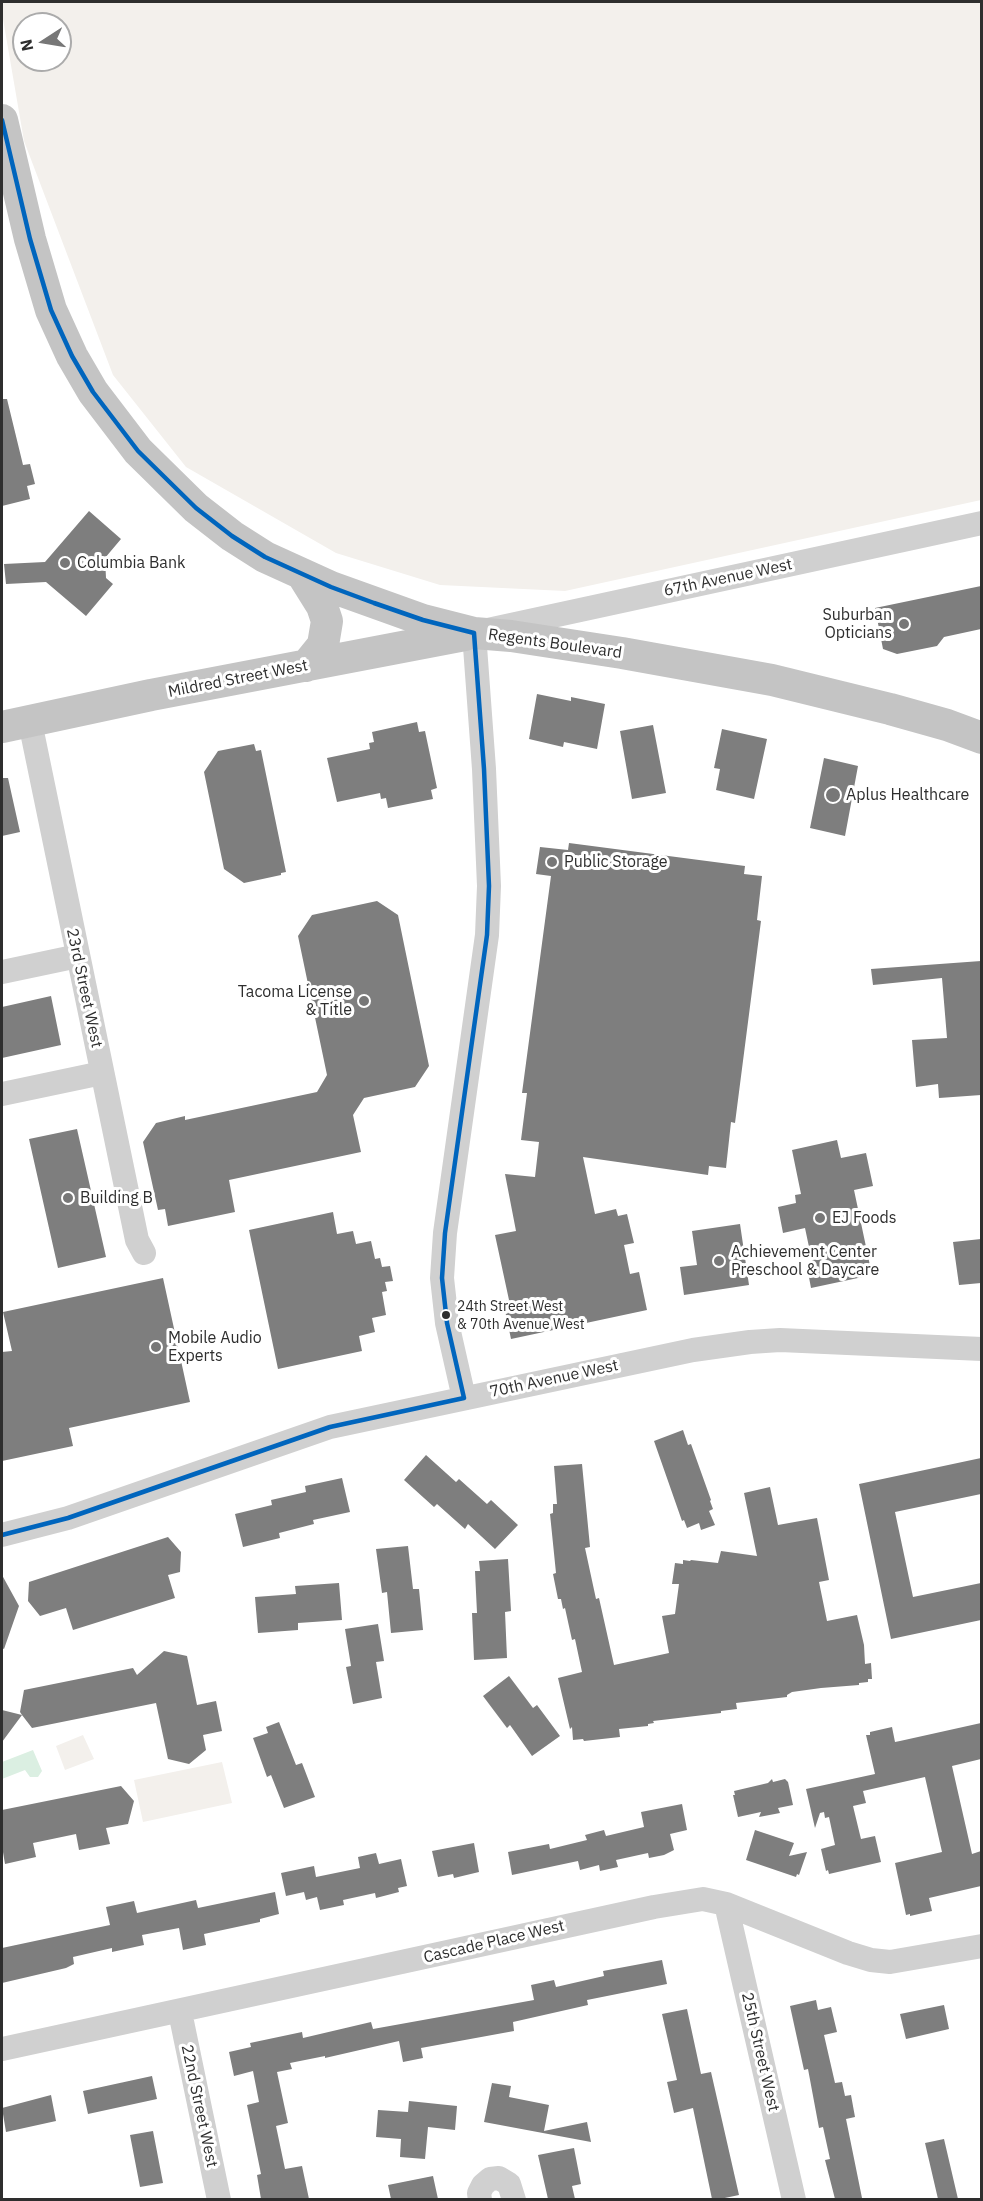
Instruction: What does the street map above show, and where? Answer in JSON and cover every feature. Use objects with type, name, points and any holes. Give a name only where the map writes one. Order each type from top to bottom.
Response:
[{"type":"main road","name":"Regents Boulevard","points":[[2,120],[28,229],[51,310],[72,356],[93,392],[138,450],[196,508],[232,536],[265,557],[380,606],[474,633],[510,636],[622,653],[772,680],[890,709],[947,725],[981,738]]},
{"type":"main road","points":[[302,574],[322,606],[327,621],[323,645],[306,666]]},
{"type":"main road","name":"Mildred Street West","points":[[16,724],[151,695],[474,633]]},
{"type":"street","name":"67th Avenue West","points":[[474,633],[981,523]]},
{"type":"street","points":[[464,1398],[447,1323],[442,1278],[445,1233],[488,924],[489,886],[484,769],[474,633]]},
{"type":"street","name":"23rd Street West","points":[[16,724],[78,956],[137,1240],[144,1253]]},
{"type":"street","points":[[2,972],[78,956]]},
{"type":"street","points":[[2,1094],[102,1073]]},
{"type":"street","name":"70th Avenue West","points":[[2,1535],[68,1518],[330,1427],[693,1350],[750,1342],[816,1341],[981,1349]]},
{"type":"street","name":"Cascade Place West","points":[[2,2049],[654,1907],[704,1899],[726,1904],[871,1960],[890,1962],[981,1946]]},
{"type":"street","name":"25th Street West","points":[[726,1904],[794,2199]]},
{"type":"street","name":"22nd Street West","points":[[180,2012],[219,2199]]},
{"type":"street","points":[[480,2199],[479,2193],[483,2185],[495,2178],[502,2179],[509,2184],[514,2199]]},
{"type":"shaded area","points":[[2,2],[981,2],[981,500],[565,591],[440,585],[336,553],[186,467],[113,375],[24,141],[12,72],[72,72],[72,12],[12,12],[12,71]]},
{"type":"shaded area","points":[[83,1735],[94,1759],[65,1770],[56,1746]]},
{"type":"shaded area","points":[[33,1750],[42,1771],[38,1777],[30,1777],[25,1770],[2,1779],[2,1762]]},
{"type":"shaded area","points":[[222,1762],[232,1803],[143,1822],[134,1780]]},
{"type":"building","points":[[2,399],[7,399],[23,465],[30,464],[35,484],[27,486],[30,499],[2,506]]},
{"type":"building","name":"Columbia Bank","points":[[89,511],[121,539],[105,558],[106,578],[113,584],[86,616],[46,582],[6,584],[4,564],[45,562]]},
{"type":"building","points":[[981,586],[981,629],[944,637],[937,646],[897,654],[883,649],[875,608]]},
{"type":"building","points":[[537,694],[571,701],[571,697],[605,704],[597,749],[564,742],[563,747],[529,739]]},
{"type":"building","points":[[417,722],[419,732],[425,731],[437,788],[431,790],[433,799],[388,808],[386,798],[381,799],[380,793],[337,802],[327,758],[370,749],[369,743],[374,742],[372,732]]},
{"type":"building","points":[[653,725],[666,793],[632,799],[620,731]]},
{"type":"building","points":[[722,729],[767,739],[754,799],[716,790],[720,769],[714,768]]},
{"type":"building","points":[[254,744],[256,751],[261,750],[286,872],[244,883],[224,869],[204,772],[218,751]]},
{"type":"building","points":[[824,758],[858,766],[845,836],[810,828]]},
{"type":"building","points":[[2,778],[8,778],[20,832],[2,836]]},
{"type":"building","points":[[569,843],[745,866],[744,874],[762,876],[757,920],[761,921],[735,1123],[731,1122],[726,1168],[709,1166],[708,1175],[583,1157],[595,1214],[616,1209],[618,1216],[627,1214],[634,1243],[624,1245],[630,1274],[639,1272],[647,1310],[511,1339],[503,1301],[509,1300],[495,1235],[516,1231],[505,1174],[535,1177],[539,1142],[521,1140],[527,1093],[522,1093],[551,876],[536,874],[540,847],[568,850]]},
{"type":"building","name":"Tacoma License & Title","points":[[377,901],[398,915],[429,1066],[415,1087],[364,1098],[353,1115],[361,1152],[229,1180],[235,1212],[168,1226],[165,1209],[158,1210],[143,1142],[156,1123],[185,1116],[185,1120],[317,1092],[327,1075],[298,936],[312,915]]},
{"type":"building","points":[[981,961],[981,1095],[939,1098],[938,1084],[916,1087],[912,1040],[947,1038],[942,978],[873,985],[871,969]]},
{"type":"building","points":[[51,996],[61,1045],[2,1058],[2,1007]]},
{"type":"building","name":"Building B","points":[[77,1129],[106,1257],[58,1268],[29,1139]]},
{"type":"building","name":"EJ Foods","points":[[837,1140],[841,1158],[866,1153],[873,1186],[854,1190],[872,1275],[811,1288],[807,1267],[813,1266],[805,1228],[783,1233],[778,1207],[796,1203],[795,1195],[801,1194],[792,1150]]},
{"type":"building","points":[[333,1212],[337,1234],[353,1231],[356,1244],[371,1241],[375,1259],[380,1258],[382,1267],[390,1266],[393,1281],[385,1282],[387,1291],[382,1292],[386,1315],[372,1318],[375,1332],[359,1336],[362,1351],[278,1369],[249,1230]]},
{"type":"building","name":"Achievement Center Preschool & Daycare","points":[[740,1224],[749,1285],[684,1295],[680,1267],[697,1265],[692,1231]]},
{"type":"building","points":[[981,1239],[981,1283],[959,1285],[953,1242]]},
{"type":"building","points":[[163,1278],[190,1402],[69,1428],[73,1446],[2,1461],[2,1352],[12,1351],[3,1312]]},
{"type":"building","points":[[683,1430],[688,1445],[691,1444],[713,1509],[709,1511],[715,1525],[701,1530],[699,1523],[687,1528],[684,1520],[682,1521],[654,1441]]},
{"type":"building","points":[[426,1455],[456,1482],[459,1479],[487,1504],[491,1500],[518,1525],[495,1549],[468,1524],[465,1529],[437,1504],[434,1507],[404,1480]]},
{"type":"building","points":[[981,1458],[981,1494],[895,1512],[913,1597],[981,1583],[981,1620],[891,1639],[859,1484]]},
{"type":"building","points":[[582,1464],[590,1547],[585,1548],[614,1665],[669,1653],[662,1616],[675,1614],[679,1584],[672,1584],[675,1563],[683,1564],[683,1560],[691,1560],[718,1563],[721,1551],[757,1556],[744,1493],[770,1487],[778,1525],[817,1518],[829,1580],[819,1582],[827,1621],[857,1615],[864,1645],[865,1664],[871,1663],[872,1679],[859,1683],[859,1685],[792,1692],[787,1697],[736,1703],[737,1709],[721,1711],[721,1713],[653,1721],[654,1723],[648,1726],[619,1729],[620,1737],[573,1740],[572,1727],[570,1729],[558,1678],[582,1672],[565,1608],[563,1609],[561,1599],[558,1599],[553,1574],[556,1573],[550,1514],[553,1513],[553,1504],[557,1504],[554,1466]]},
{"type":"building","points":[[342,1478],[350,1512],[313,1520],[314,1524],[279,1533],[280,1538],[243,1547],[235,1514],[272,1505],[271,1500],[306,1492],[305,1486]]},
{"type":"building","points":[[168,1537],[181,1552],[180,1572],[168,1575],[175,1598],[73,1630],[66,1608],[40,1616],[28,1601],[29,1582]]},
{"type":"building","points":[[408,1546],[413,1589],[419,1589],[423,1630],[391,1633],[387,1592],[382,1593],[376,1549]]},
{"type":"building","points":[[508,1559],[511,1611],[505,1612],[507,1658],[474,1660],[472,1613],[477,1613],[475,1571],[480,1571],[479,1561]]},
{"type":"building","points":[[2,1575],[19,1606],[4,1649],[2,1648]]},
{"type":"building","points":[[339,1583],[342,1620],[298,1623],[298,1630],[258,1633],[255,1597],[296,1594],[295,1586]]},
{"type":"building","points":[[378,1624],[384,1661],[376,1662],[382,1698],[353,1704],[346,1667],[351,1666],[345,1629]]},
{"type":"building","points":[[164,1651],[187,1656],[197,1705],[216,1701],[222,1731],[203,1735],[206,1750],[189,1764],[168,1759],[156,1703],[32,1728],[20,1712],[24,1690],[133,1668],[137,1675]]},
{"type":"building","points":[[509,1676],[533,1708],[537,1705],[560,1736],[532,1756],[510,1725],[507,1728],[483,1696]]},
{"type":"building","points":[[2,1710],[22,1715],[2,1742]]},
{"type":"building","points":[[279,1722],[296,1765],[302,1763],[315,1797],[284,1808],[271,1775],[267,1777],[253,1738],[268,1733],[266,1727]]},
{"type":"building","points":[[981,1723],[981,1759],[952,1766],[972,1854],[981,1851],[981,1886],[929,1898],[932,1911],[906,1915],[895,1863],[942,1852],[925,1777],[863,1791],[866,1803],[853,1806],[861,1839],[875,1836],[881,1862],[829,1874],[828,1870],[826,1871],[821,1849],[835,1845],[829,1817],[825,1818],[824,1812],[820,1813],[815,1828],[806,1789],[875,1774],[866,1735],[870,1735],[870,1732],[892,1727],[895,1742]]},
{"type":"building","points":[[772,1779],[773,1782],[785,1779],[788,1782],[793,1805],[778,1808],[780,1813],[759,1817],[761,1812],[738,1817],[734,1791],[768,1783]]},
{"type":"building","points":[[121,1786],[134,1801],[128,1824],[106,1828],[110,1844],[79,1850],[76,1834],[33,1843],[36,1857],[5,1864],[2,1846],[2,1810]]},
{"type":"building","points":[[682,1804],[687,1830],[670,1834],[674,1850],[664,1855],[649,1858],[648,1853],[616,1860],[618,1867],[600,1871],[599,1865],[580,1870],[578,1861],[512,1875],[508,1852],[549,1844],[550,1849],[587,1840],[585,1835],[604,1830],[606,1836],[644,1827],[641,1812]]},
{"type":"building","points":[[755,1830],[794,1843],[789,1856],[807,1852],[799,1875],[797,1874],[796,1877],[746,1860]]},
{"type":"building","points":[[474,1843],[479,1872],[454,1878],[453,1874],[438,1877],[432,1851]]},
{"type":"building","points":[[376,1853],[379,1864],[401,1859],[407,1886],[398,1888],[399,1892],[376,1898],[375,1893],[343,1900],[344,1905],[320,1910],[317,1897],[306,1900],[304,1892],[286,1896],[281,1873],[314,1866],[316,1877],[360,1868],[358,1857]]},
{"type":"building","points":[[275,1892],[279,1914],[260,1919],[260,1922],[204,1934],[206,1945],[183,1950],[179,1928],[142,1935],[144,1945],[112,1952],[112,1948],[73,1957],[74,1964],[66,1968],[2,1983],[2,1948],[110,1925],[106,1907],[134,1901],[137,1913],[196,1900],[198,1908]]},
{"type":"building","points":[[662,1960],[667,1984],[587,2000],[588,2005],[513,2022],[514,2031],[421,2048],[423,2058],[403,2062],[399,2041],[325,2058],[325,2056],[290,2063],[292,2069],[277,2072],[288,2123],[276,2126],[285,2169],[302,2166],[309,2199],[261,2199],[257,2175],[261,2174],[247,2105],[259,2102],[253,2071],[234,2076],[229,2052],[251,2047],[250,2043],[302,2032],[303,2038],[371,2022],[373,2029],[534,2000],[531,1985],[554,1980],[556,1987],[604,1976],[603,1971]]},
{"type":"building","points":[[816,2000],[818,2010],[831,2007],[837,2032],[824,2035],[835,2083],[842,2082],[845,2096],[851,2095],[855,2117],[846,2119],[862,2198],[835,2199],[825,2160],[830,2159],[823,2127],[819,2128],[808,2069],[804,2070],[790,2006]]},
{"type":"building","points":[[944,2005],[949,2029],[906,2039],[900,2014]]},
{"type":"building","points":[[687,2009],[701,2074],[711,2072],[739,2195],[712,2199],[693,2108],[674,2113],[667,2082],[677,2080],[662,2014]]},
{"type":"building","points":[[152,2076],[157,2099],[88,2114],[83,2091]]},
{"type":"building","points":[[492,2083],[511,2086],[509,2097],[549,2105],[544,2131],[587,2122],[591,2142],[484,2122]]},
{"type":"building","points":[[51,2095],[56,2121],[6,2132],[2,2108]]},
{"type":"building","points":[[409,2101],[457,2106],[455,2130],[428,2127],[425,2159],[400,2157],[401,2139],[376,2137],[378,2110],[408,2112]]},
{"type":"building","points":[[153,2131],[163,2183],[140,2187],[130,2135]]},
{"type":"building","points":[[944,2139],[958,2199],[938,2199],[925,2143]]},
{"type":"building","points":[[574,2148],[581,2184],[572,2186],[575,2199],[548,2199],[538,2155]]},
{"type":"building","points":[[433,2176],[438,2199],[391,2199],[388,2185]]},
{"type":"transit line","points":[[2,120],[30,239],[51,310],[72,356],[93,392],[138,451],[196,508],[232,536],[265,557],[331,587],[374,603],[423,620],[474,633]]},
{"type":"transit line","points":[[464,1398],[447,1323],[442,1278],[445,1233],[487,935],[489,886],[484,769],[474,633]]},
{"type":"transit line","points":[[2,1535],[68,1518],[330,1427],[464,1398]]},
{"type":"place","name":"Columbia Bank","points":[[65,563]]},
{"type":"place","name":"Suburban Opticians","points":[[904,624]]},
{"type":"place","name":"Aplus Healthcare","points":[[833,795]]},
{"type":"place","name":"Public Storage","points":[[552,862]]},
{"type":"place","name":"Tacoma License & Title","points":[[364,1001]]},
{"type":"place","name":"Building B","points":[[68,1198]]},
{"type":"place","name":"EJ Foods","points":[[820,1218]]},
{"type":"place","name":"Achievement Center Preschool & Daycare","points":[[719,1261]]},
{"type":"place","name":"24th Street West & 70th Avenue West","points":[[446,1315]]},
{"type":"place","name":"Mobile Audio Experts","points":[[156,1347]]}]
